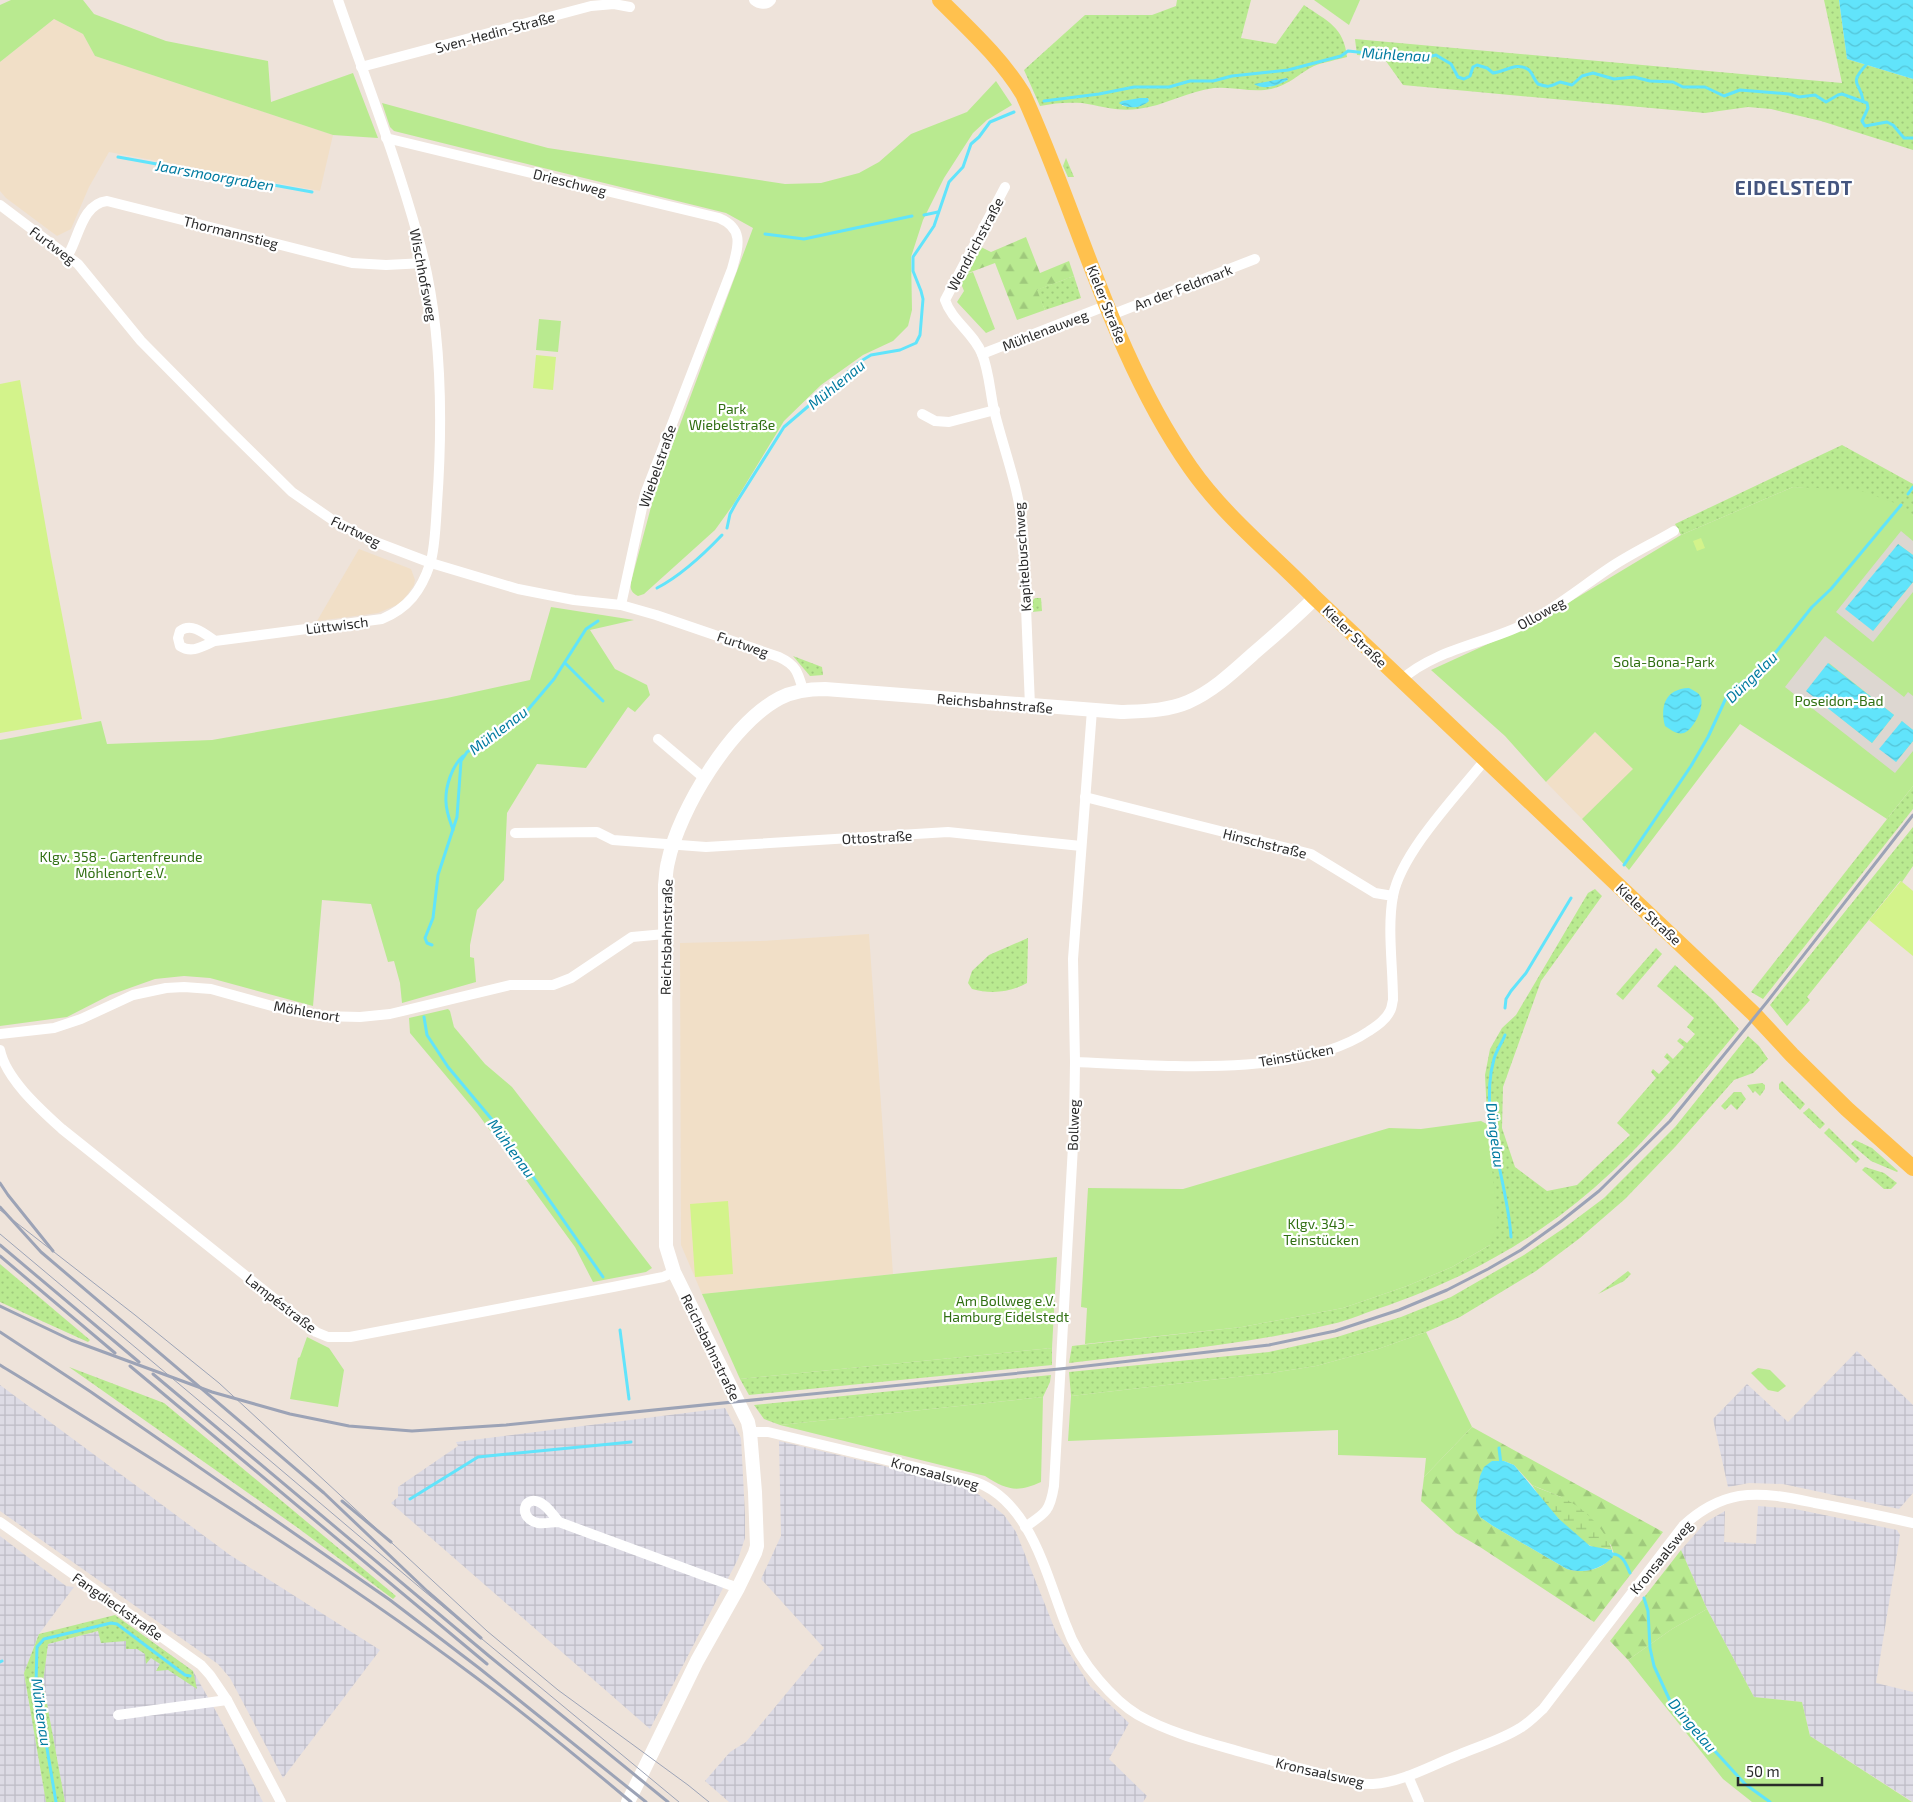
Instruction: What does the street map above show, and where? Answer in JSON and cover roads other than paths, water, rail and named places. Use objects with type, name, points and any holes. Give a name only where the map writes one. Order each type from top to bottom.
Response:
[{"type":"main road","name":"Kieler Straße","points":[[940,0],[987,45],[1012,75],[1023,94],[1125,349],[1166,431],[1191,469],[1226,510],[1315,598],[1754,1014],[1792,1055],[1847,1109],[1913,1168]]},
{"type":"street","name":"Wischhofsweg","points":[[338,0],[386,138],[425,263],[434,323],[440,406],[440,462],[431,563]]},
{"type":"street","points":[[754,0],[760,4],[768,3],[770,0]]},
{"type":"street","name":"Sven-Hedin-Straße","points":[[361,67],[591,6],[614,4],[630,7]]},
{"type":"street","name":"Drieschweg","points":[[386,138],[719,218],[726,221],[735,230],[738,235],[738,246]]},
{"type":"street","name":"Wendrichstraße","points":[[945,300],[1006,187]]},
{"type":"street","name":"Thormannstieg","points":[[68,255],[89,209],[96,203],[107,201],[352,263],[386,265],[425,263]]},
{"type":"street","name":"Furtweg","points":[[0,205],[68,255],[92,280],[141,341],[292,492],[326,516],[356,533],[431,563],[518,589],[574,600],[621,605],[779,656],[790,662],[797,670],[803,690]]},
{"type":"street","name":"Wiebelstraße","points":[[621,605],[645,494],[732,269],[738,246]]},
{"type":"street","name":"An der Feldmark","points":[[1109,310],[1255,260]]},
{"type":"street","name":"Kapitelbuschweg","points":[[945,300],[948,307],[972,336],[982,354],[1022,519],[1030,706]]},
{"type":"street","name":"Mühlenauweg","points":[[982,354],[1109,310]]},
{"type":"street","points":[[922,414],[935,421],[949,422],[995,410]]},
{"type":"street","name":"Olloweg","points":[[1401,680],[1412,670],[1425,663],[1461,647],[1524,625],[1556,607],[1610,568],[1674,532]]},
{"type":"street","name":"Lüttwisch","points":[[215,641],[382,619],[396,614],[407,606],[422,583],[431,563]]},
{"type":"street","name":"Reichsbahnstraße","points":[[628,1802],[697,1661],[738,1588],[757,1546],[750,1432],[741,1407],[674,1272],[666,1246],[665,885],[673,844],[704,778],[730,742],[755,715],[781,697],[803,690],[825,689],[1121,712],[1158,710],[1189,701],[1215,686],[1298,616],[1315,598]]},
{"type":"street","name":"Bollweg","points":[[1025,1527],[1045,1514],[1052,1500],[1054,1486],[1074,1128],[1073,959],[1092,710]]},
{"type":"street","points":[[658,738],[704,778]]},
{"type":"street","points":[[1393,896],[1404,866],[1422,838],[1485,760]]},
{"type":"street","name":"Hinschstraße","points":[[1085,797],[1311,854],[1375,893],[1393,896]]},
{"type":"street","name":"Ottostraße","points":[[515,833],[597,832],[613,840],[706,846],[948,832],[1081,846]]},
{"type":"street","name":"Teinstücken","points":[[1075,1062],[1189,1066],[1234,1065],[1291,1059],[1341,1047],[1382,1022],[1390,1011],[1392,1000],[1391,920],[1393,896]]},
{"type":"street","name":"Möhlenort","points":[[0,1034],[68,1025],[133,995],[166,988],[184,987],[211,989],[283,1009],[320,1016],[360,1017],[390,1014],[510,985],[542,986],[561,983],[632,937],[665,934]]},
{"type":"street","name":"Lampéstraße","points":[[0,1050],[7,1069],[47,1115],[62,1129],[316,1332],[328,1337],[350,1337],[622,1286],[663,1277],[674,1272]]},
{"type":"street","name":"Kronsaalsweg","points":[[750,1432],[768,1432],[976,1482],[1005,1500],[1019,1516],[1044,1564],[1066,1627],[1076,1647],[1098,1679],[1116,1698],[1137,1714],[1170,1730],[1201,1741],[1361,1783],[1386,1782],[1408,1776],[1521,1728],[1544,1709],[1683,1526],[1696,1515],[1713,1505],[1739,1496],[1761,1495],[1828,1505],[1913,1523]]},
{"type":"street","name":"Fangdieckstraße","points":[[0,1522],[200,1665],[210,1675],[227,1700],[282,1802]]},
{"type":"street","points":[[559,1522],[738,1588]]},
{"type":"street","points":[[118,1715],[227,1700]]},
{"type":"street","points":[[1408,1776],[1419,1802]]},
{"type":"water","points":[[1839,0],[1913,0],[1913,79],[1847,59]]},
{"type":"water","points":[[1287,78],[1288,80],[1280,84],[1271,86],[1263,87],[1254,84]]},
{"type":"water","points":[[1148,98],[1149,101],[1134,107],[1126,107],[1119,103],[1122,101]]},
{"type":"water","points":[[1898,544],[1913,555],[1913,582],[1873,631],[1845,609]]},
{"type":"water","points":[[1828,663],[1894,715],[1872,743],[1806,691]]},
{"type":"water","points":[[1689,688],[1698,693],[1701,698],[1700,712],[1695,723],[1688,731],[1676,733],[1665,726],[1664,705],[1674,692]]},
{"type":"water","points":[[1902,721],[1913,730],[1913,741],[1896,762],[1879,749]]},
{"type":"water","points":[[1492,1461],[1504,1461],[1514,1465],[1559,1519],[1590,1546],[1612,1550],[1613,1557],[1603,1565],[1592,1570],[1567,1569],[1480,1517],[1476,1509],[1476,1499],[1480,1476],[1484,1467]]},
{"type":"waterway","name":"Mühlenau","points":[[1044,101],[1099,94],[1134,87],[1169,87],[1190,81],[1213,81],[1232,76],[1288,70],[1341,56],[1348,51],[1396,56],[1412,55],[1424,58],[1436,55],[1451,64],[1458,77],[1464,79],[1470,76],[1473,67],[1477,65],[1487,68],[1493,73],[1516,67],[1524,68],[1529,70],[1538,84],[1547,86],[1560,82],[1572,85],[1582,76],[1593,73],[1614,79],[1634,77],[1650,81],[1673,82],[1683,87],[1705,87],[1724,96],[1740,90],[1789,94],[1799,97],[1815,95],[1826,102],[1842,94],[1867,103],[1868,108],[1862,121],[1865,126],[1887,122],[1893,125],[1904,138],[1913,138]]},
{"type":"waterway","name":"Mühlenau","points":[[1863,100],[1856,80],[1866,65]]},
{"type":"waterway","name":"Mühlenau","points":[[727,528],[730,514],[736,503],[784,427],[861,361],[871,355],[900,350],[916,343],[920,335],[923,299],[913,271],[913,257],[934,226],[949,182],[963,167],[971,144],[990,122],[1014,112]]},
{"type":"waterway","name":"Jaarsmoorgraben","points":[[118,157],[312,192]]},
{"type":"waterway","name":"Jaarsmoorgraben","points":[[924,215],[938,212]]},
{"type":"waterway","name":"Jaarsmoorgraben","points":[[765,234],[804,239],[912,216]]},
{"type":"waterway","name":"Düngelau","points":[[1908,494],[1913,487]]},
{"type":"waterway","name":"Düngelau","points":[[1624,865],[1691,766],[1708,737],[1726,698],[1735,688],[1764,667],[1812,607],[1831,589],[1901,505]]},
{"type":"waterway","name":"Mühlenau","points":[[657,588],[692,564],[722,535]]},
{"type":"waterway","name":"Mühlenau","points":[[432,945],[427,943],[425,938],[433,918],[438,875],[457,817],[461,761],[467,752],[501,732],[526,712],[554,679],[586,629],[598,621]]},
{"type":"waterway","points":[[565,663],[603,701]]},
{"type":"waterway","points":[[453,830],[448,816],[446,796],[450,777],[463,756]]},
{"type":"waterway","name":"Düngelau","points":[[1505,1008],[1506,999],[1526,973],[1571,898]]},
{"type":"waterway","name":"Mühlenau","points":[[424,1017],[427,1035],[448,1067],[499,1128],[603,1277]]},
{"type":"waterway","name":"Düngelau","points":[[1505,1035],[1494,1059],[1490,1080],[1489,1102],[1511,1237]]},
{"type":"waterway","name":"Mühlenau","points":[[620,1330],[629,1399]]},
{"type":"waterway","name":"Mühlenau","points":[[410,1499],[478,1457],[631,1442]]},
{"type":"waterway","name":"Düngelau","points":[[1499,1448],[1501,1464]]},
{"type":"waterway","name":"Düngelau","points":[[1612,1554],[1616,1554],[1621,1558],[1630,1573]]},
{"type":"waterway","name":"Düngelau","points":[[1644,1598],[1648,1611],[1650,1648],[1654,1666],[1671,1703],[1745,1784],[1770,1802]]},
{"type":"waterway","name":"Mühlenau","points":[[56,1802],[36,1683],[37,1647],[44,1639],[111,1623],[117,1624],[185,1675],[190,1676]]},
{"type":"tram line","points":[[0,1210],[219,1383],[487,1631],[558,1690],[709,1802]]},
{"type":"tram line","points":[[0,1234],[424,1591],[679,1802]]},
{"type":"railway","points":[[0,1306],[71,1340],[212,1392],[290,1414],[349,1426],[412,1431],[506,1425],[1069,1368],[1269,1345],[1335,1331],[1399,1310],[1447,1290],[1488,1269],[1521,1250],[1599,1191],[1670,1121],[1767,1002],[1913,815]]},
{"type":"railway","points":[[0,1183],[53,1251]]},
{"type":"railway","points":[[0,1207],[41,1252],[324,1493],[427,1591],[481,1638]]},
{"type":"railway","points":[[0,1245],[139,1362]]},
{"type":"railway","points":[[0,1256],[115,1353]]},
{"type":"railway","points":[[0,1332],[91,1392],[390,1600],[479,1668],[646,1802]]},
{"type":"railway","points":[[0,1365],[241,1515],[417,1634],[554,1738],[631,1802]]},
{"type":"railway","points":[[130,1366],[487,1664]]},
{"type":"railway","points":[[153,1374],[489,1656],[668,1802]]},
{"type":"railway","points":[[342,1501],[391,1542]]},
{"type":"district","name":"EIDELSTEDT","points":[[1794,187]]},
{"type":"park label","name":"Park Wiebelstraße","points":[[732,416]]},
{"type":"park label","name":"Sola-Bona-Park","points":[[1664,661]]},
{"type":"park label","name":"Poseidon-Bad","points":[[1839,700]]},
{"type":"park label","name":"Klgv. 358 - Gartenfreunde Möhlenort e.V.","points":[[121,864]]},
{"type":"park label","name":"Klgv. 343 - Teinstücken","points":[[1321,1232]]},
{"type":"park label","name":"Am Bollweg e.V. Hamburg Eidelstedt","points":[[1006,1308]]}]
